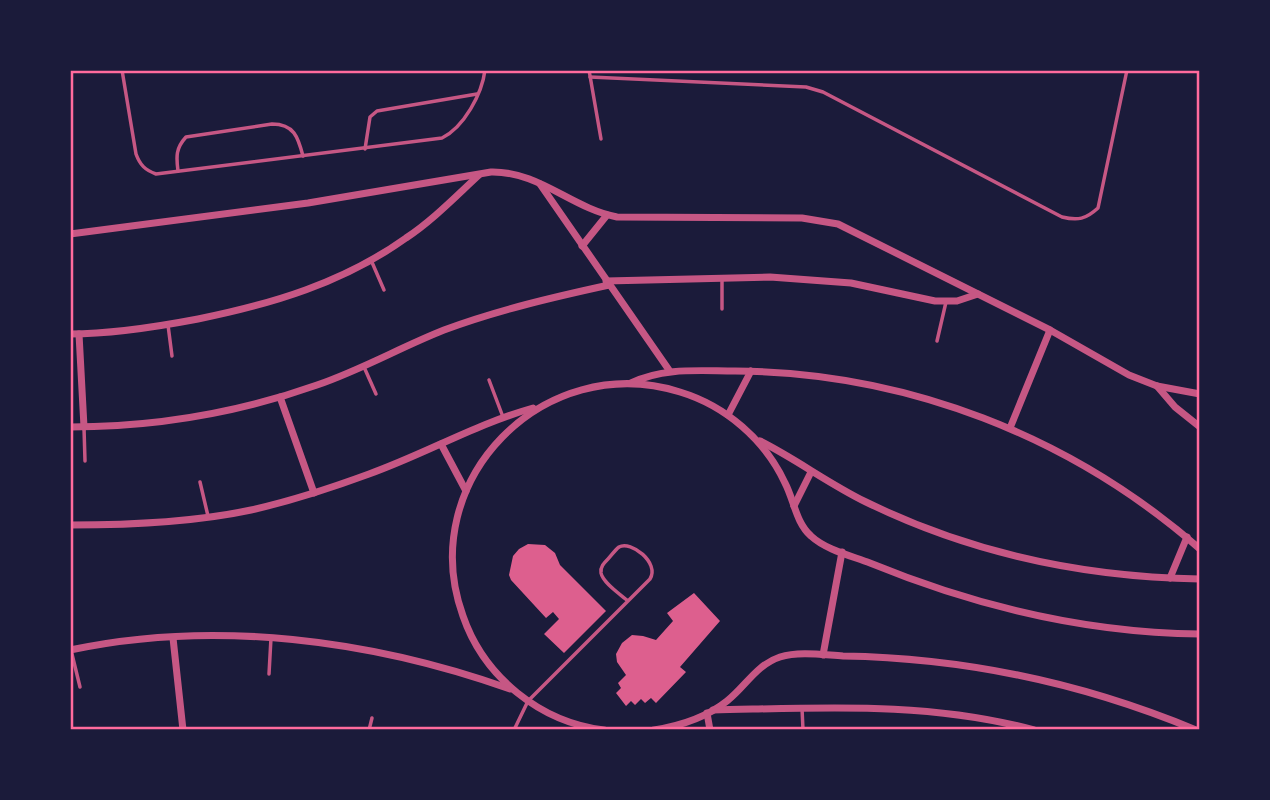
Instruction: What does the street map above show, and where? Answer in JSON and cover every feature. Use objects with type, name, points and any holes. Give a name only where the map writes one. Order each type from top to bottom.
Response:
[{"type":"street","points":[[70,234],[308,203],[480,174],[513,173],[538,181],[583,207],[629,219],[802,218],[828,221],[848,228],[1050,330],[1129,375],[1157,386],[1200,394]]},
{"type":"street","points":[[83,427],[74,334],[168,325],[235,312],[280,300],[329,282],[371,260],[428,222],[480,174]]},
{"type":"street","points":[[538,181],[668,370]]},
{"type":"street","points":[[582,246],[607,215]]},
{"type":"street","points":[[70,427],[177,419],[280,397],[364,367],[444,330],[527,304],[608,283],[769,277],[851,283],[924,300],[946,302],[978,294]]},
{"type":"street","points":[[1010,428],[1050,330]]},
{"type":"street","points":[[628,384],[668,370],[751,371],[804,375],[895,391],[939,402],[1010,428],[1063,453],[1118,485],[1170,522],[1200,549]]},
{"type":"street","points":[[728,415],[751,371]]},
{"type":"street","points":[[604,730],[558,718],[513,690],[489,664],[470,634],[454,584],[453,549],[458,514],[479,466],[501,438],[521,420],[559,398],[593,387],[628,384],[654,386],[705,402],[728,415],[755,438],[811,472],[896,517],[967,542],[1041,562],[1079,569],[1170,579],[1200,579]]},
{"type":"street","points":[[1157,386],[1175,407],[1200,427]]},
{"type":"street","points":[[280,397],[314,492]]},
{"type":"street","points":[[70,525],[134,523],[251,510],[369,474],[503,417],[543,406]]},
{"type":"street","points":[[755,438],[776,466],[801,523],[811,536],[842,552],[939,589],[1015,611],[1123,629],[1200,634]]},
{"type":"street","points":[[441,444],[466,491]]},
{"type":"street","points":[[794,506],[811,472]]},
{"type":"street","points":[[1170,579],[1187,537]]},
{"type":"street","points":[[823,655],[842,552]]},
{"type":"street","points":[[173,638],[183,730]]},
{"type":"street","points":[[71,650],[131,640],[271,638],[334,644],[407,657],[513,690]]},
{"type":"street","points":[[654,730],[680,724],[710,712],[727,701],[758,669],[773,660],[790,655],[823,655],[914,659],[1009,672],[1116,700],[1196,730]]},
{"type":"street","points":[[710,712],[871,707],[934,711],[1034,730]]},
{"type":"street","points":[[710,712],[710,730]]},
{"type":"lane","points":[[122,70],[136,154],[139,163],[146,170],[156,173],[442,138],[458,127],[484,81],[485,70]]},
{"type":"lane","points":[[589,70],[601,139]]},
{"type":"lane","points":[[590,76],[806,87],[823,92],[1062,217],[1075,220],[1088,217],[1098,208],[1127,70]]},
{"type":"lane","points":[[365,149],[370,117],[377,111],[477,94]]},
{"type":"lane","points":[[178,171],[178,146],[186,137],[272,124],[283,124],[292,129],[298,136],[303,156]]},
{"type":"lane","points":[[371,260],[384,290]]},
{"type":"lane","points":[[722,278],[722,309]]},
{"type":"lane","points":[[937,341],[946,302]]},
{"type":"lane","points":[[168,325],[172,356]]},
{"type":"lane","points":[[364,367],[376,394]]},
{"type":"lane","points":[[489,380],[503,417]]},
{"type":"lane","points":[[83,427],[85,461]]},
{"type":"lane","points":[[200,482],[208,516]]},
{"type":"lane","points":[[514,730],[528,701],[628,601],[650,579],[653,570],[651,563],[632,547],[626,546],[619,547],[602,565],[601,572],[604,579],[628,601]]},
{"type":"lane","points":[[269,674],[271,638]]},
{"type":"lane","points":[[71,650],[80,687]]},
{"type":"lane","points":[[802,708],[803,730]]},
{"type":"lane","points":[[369,730],[372,718]]},
{"type":"building","points":[[528,544],[545,545],[555,553],[560,565],[606,611],[564,653],[544,634],[559,619],[553,612],[546,618],[509,575],[513,556]]},
{"type":"building","points":[[694,593],[720,621],[680,667],[686,672],[656,703],[651,698],[645,703],[641,699],[635,705],[631,701],[626,706],[616,693],[621,688],[618,683],[626,675],[617,662],[616,654],[622,643],[632,635],[656,640],[673,621],[667,613]]}]
